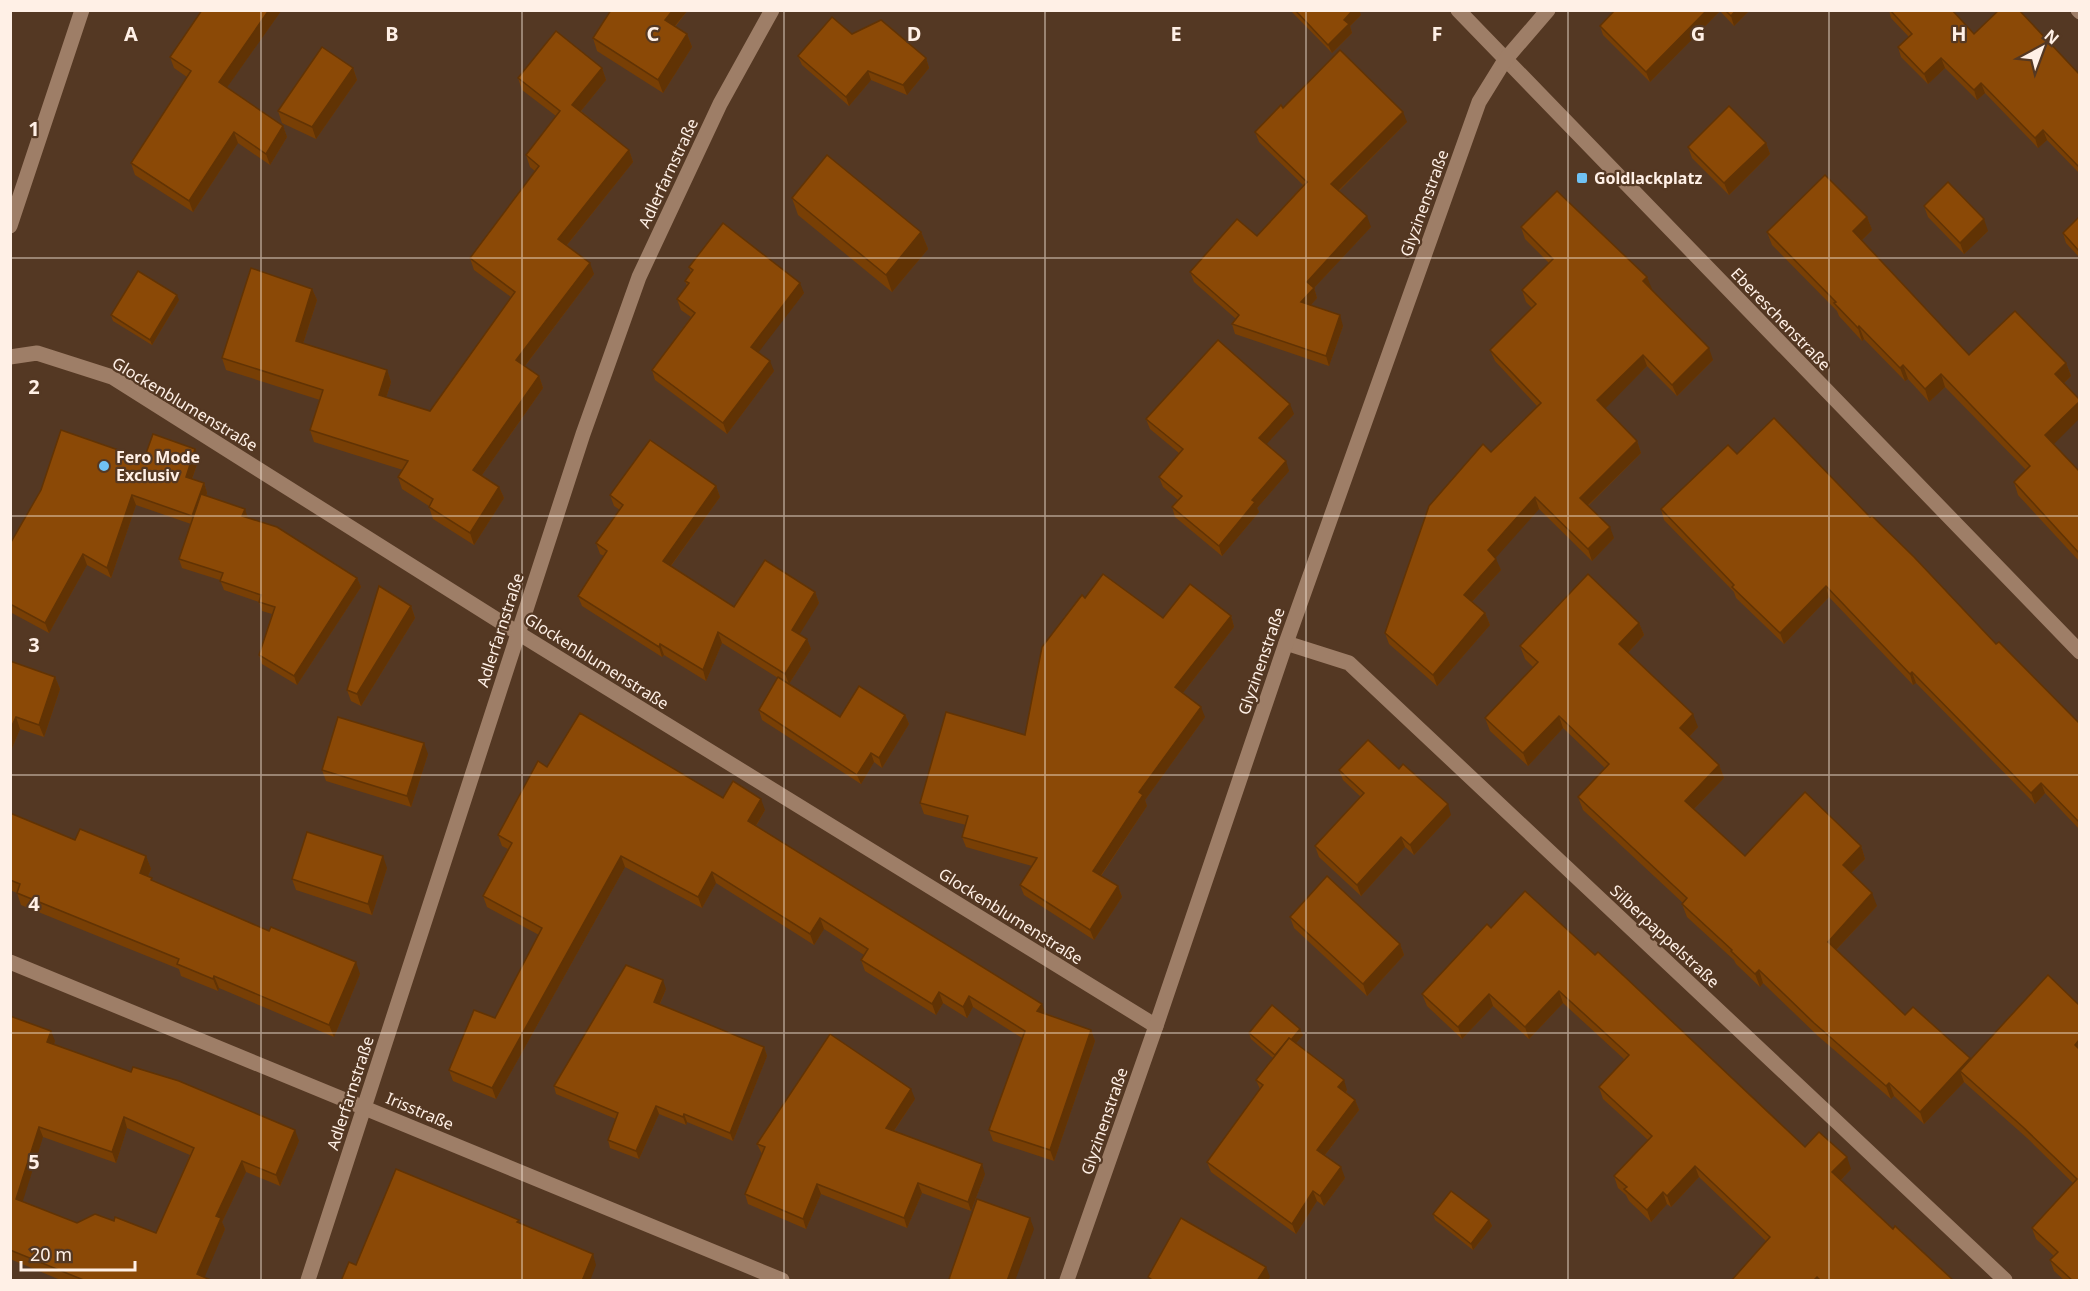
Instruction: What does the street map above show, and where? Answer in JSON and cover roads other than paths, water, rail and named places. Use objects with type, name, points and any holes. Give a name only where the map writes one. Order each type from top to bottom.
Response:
[{"type":"street","points":[[10,226],[82,10]]},
{"type":"street","name":"Adlerfarnstraße","points":[[308,1281],[583,434],[639,277],[720,104],[772,10]]},
{"type":"street","name":"Ebereschenstraße","points":[[1458,10],[2079,652]]},
{"type":"street","points":[[1505,60],[1548,10]]},
{"type":"street","name":"Glyzinenstraße","points":[[1067,1281],[1286,643],[1479,102],[1505,60]]},
{"type":"street","name":"Glockenblumenstraße","points":[[10,357],[37,353],[112,377],[518,633],[1156,1026]]},
{"type":"street","name":"Silberpappelstraße","points":[[1286,643],[1349,663],[2005,1281]]},
{"type":"street","name":"Irisstraße","points":[[10,962],[782,1281]]},
{"type":"place","name":"Goldlackplatz","points":[[1582,178]]},
{"type":"place","name":"Fero Mode Exclusiv","points":[[104,466]]}]
